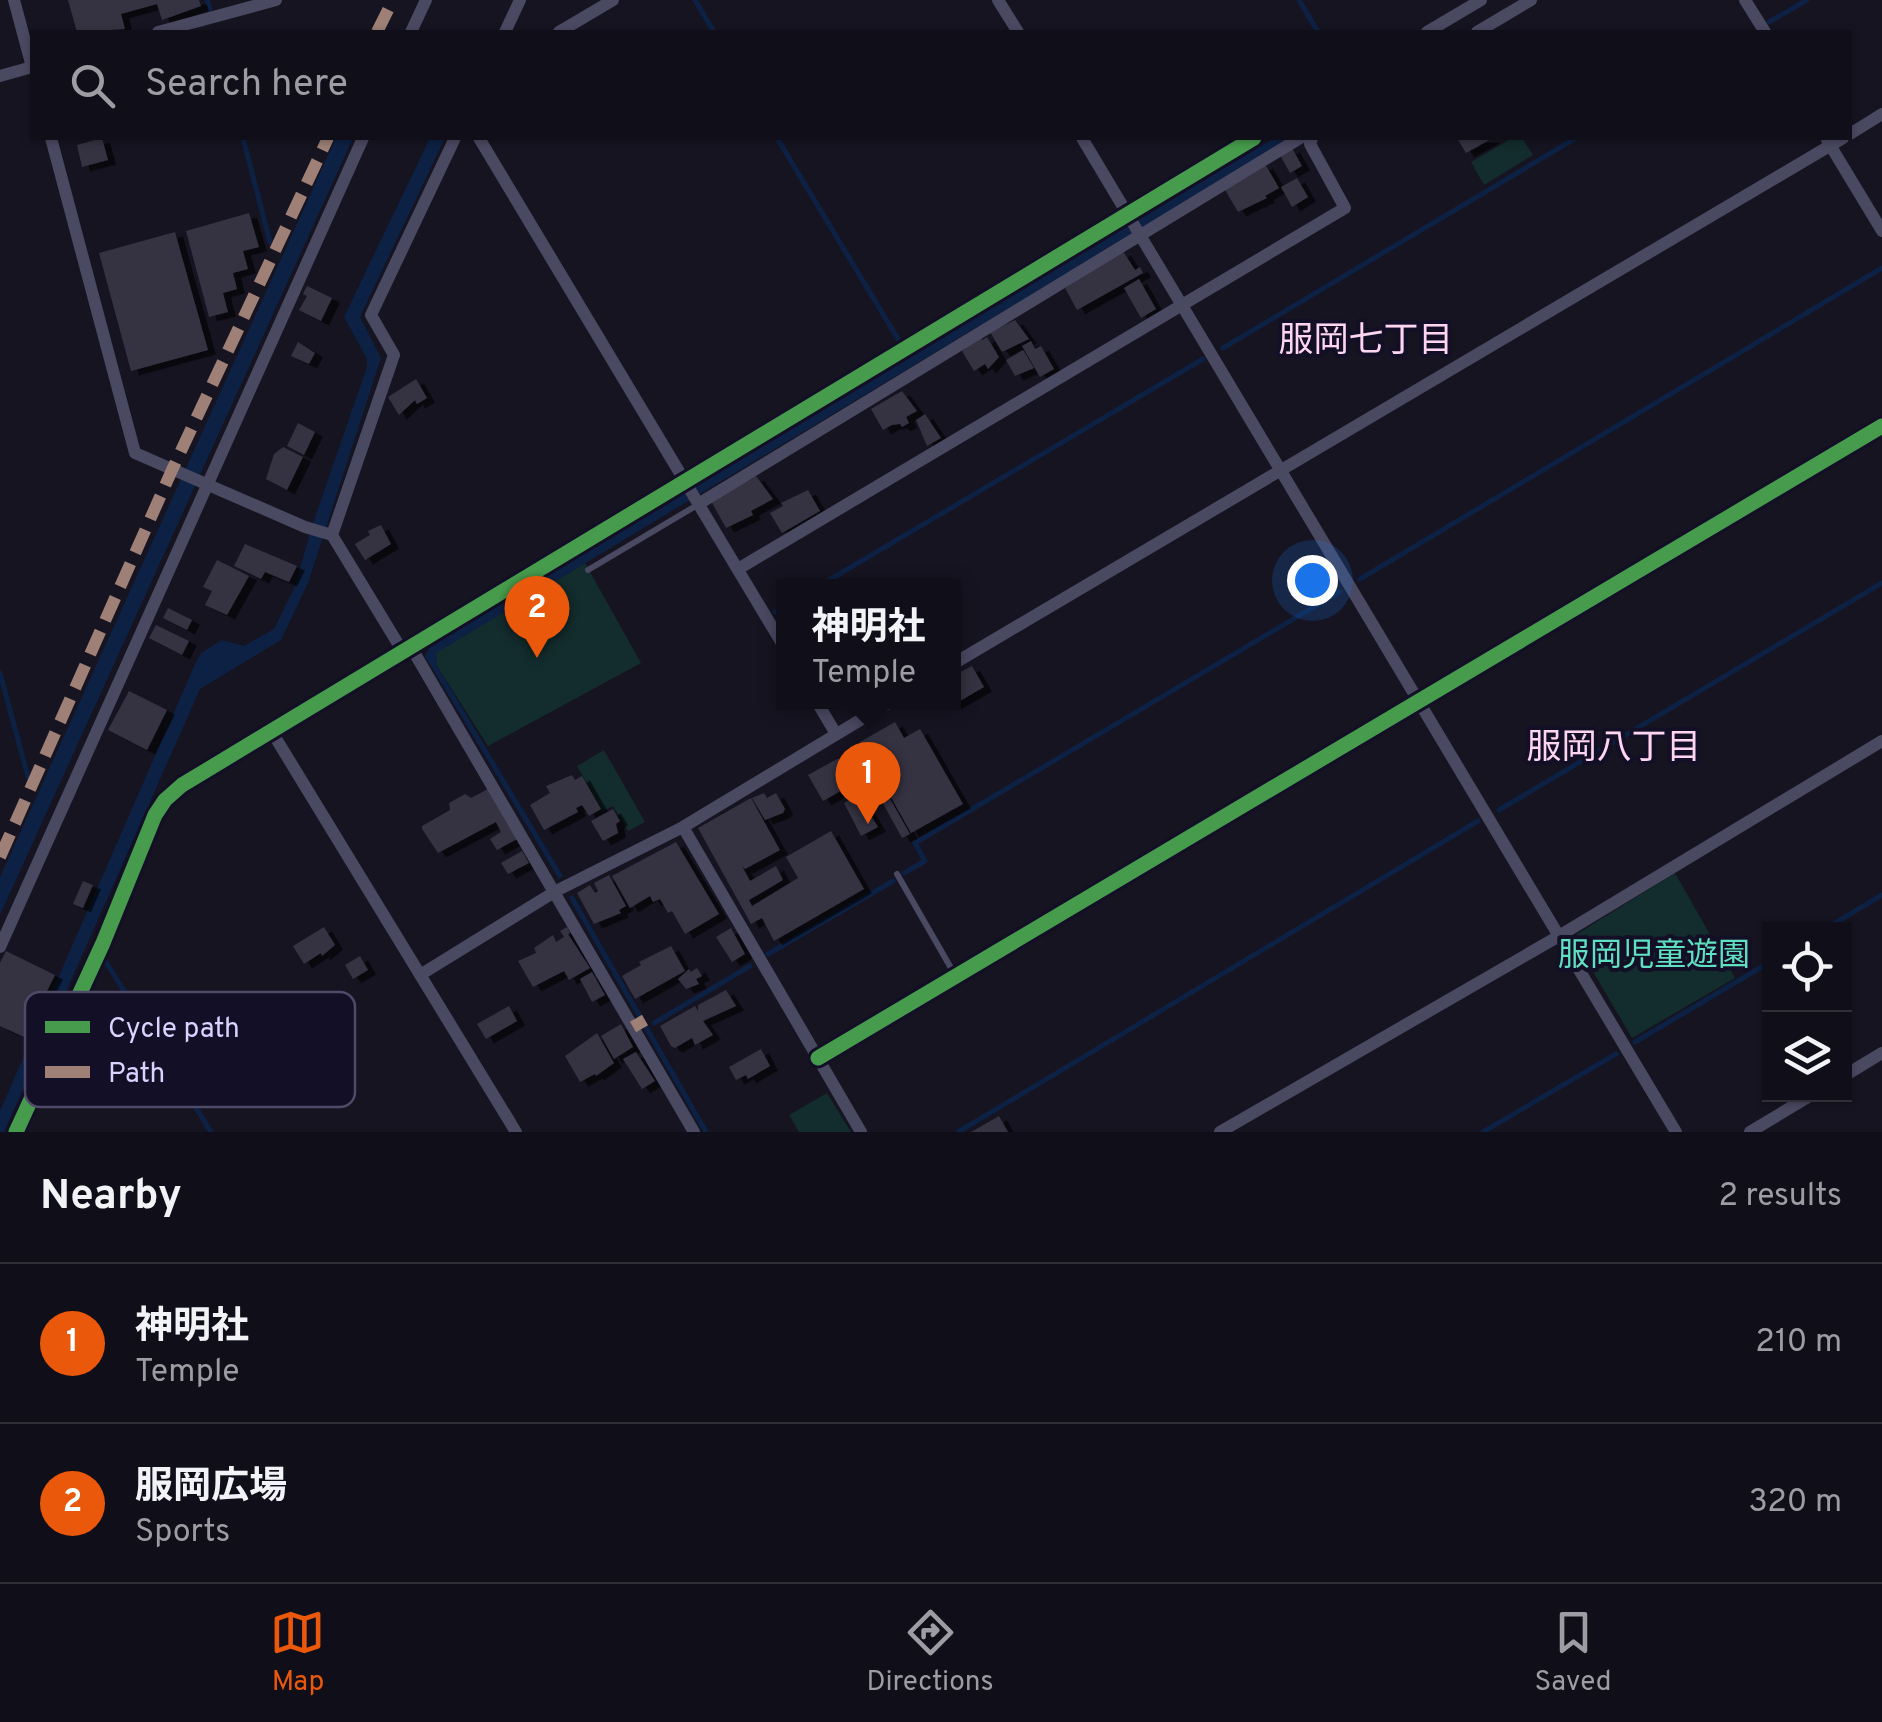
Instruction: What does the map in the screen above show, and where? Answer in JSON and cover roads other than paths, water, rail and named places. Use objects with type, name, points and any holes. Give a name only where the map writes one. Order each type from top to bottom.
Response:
[{"type":"street","points":[[14,0],[30,60]]},
{"type":"street","points":[[165,30],[276,0]]},
{"type":"street","points":[[412,30],[426,0]]},
{"type":"street","points":[[506,30],[520,0]]},
{"type":"street","points":[[563,30],[613,0]]},
{"type":"street","points":[[998,0],[1017,30]]},
{"type":"street","points":[[1430,30],[1481,0]]},
{"type":"street","points":[[1479,30],[1530,0]]},
{"type":"street","points":[[1746,0],[1763,30]]},
{"type":"street","points":[[0,76],[30,68]]},
{"type":"street","points":[[1852,133],[1882,114]]},
{"type":"street","points":[[52,140],[135,453],[330,535],[407,650],[556,891],[694,1132]]},
{"type":"street","points":[[0,947],[203,484],[362,140]]},
{"type":"street","points":[[330,535],[394,354],[371,316],[454,140]]},
{"type":"street","points":[[480,140],[776,633]]},
{"type":"street","points":[[1083,140],[1676,1132]]},
{"type":"street","points":[[80,992],[155,816],[182,785],[1251,140]]},
{"type":"street","points":[[700,503],[1139,232],[1297,140]]},
{"type":"street","points":[[738,569],[1345,208],[1311,140]]},
{"type":"street","points":[[961,659],[1833,140],[1882,231]]},
{"type":"street","points":[[818,1058],[1882,426]]},
{"type":"street","points":[[820,709],[836,734]]},
{"type":"street","points":[[420,976],[556,891],[683,826],[878,709]]},
{"type":"street","points":[[272,732],[516,1132]]},
{"type":"street","points":[[1220,1132],[1559,936],[1882,741]]},
{"type":"street","points":[[683,826],[861,1132]]},
{"type":"street","points":[[1852,1071],[1882,1053]]},
{"type":"street","points":[[1750,1132],[1799,1102]]},
{"type":"street","points":[[16,1132],[28,1107]]},
{"type":"lane","points":[[588,570],[700,503]]},
{"type":"lane","points":[[897,874],[956,976]]},
{"type":"water","points":[[335,140],[352,140],[0,915],[0,877]]},
{"type":"water","points":[[429,140],[444,140],[360,317],[381,358],[308,583],[281,640],[200,689],[66,992],[52,992],[201,653],[222,640],[244,646],[274,629],[295,586],[367,367],[367,359],[344,317]]},
{"type":"water","points":[[1271,140],[1288,140],[436,653],[437,666],[563,876],[559,879],[425,656],[430,647]]},
{"type":"water","points":[[25,1054],[25,1085],[4,1132],[0,1132],[0,1111]]},
{"type":"waterway","points":[[207,0],[210,9]]},
{"type":"waterway","points":[[695,0],[713,30]]},
{"type":"waterway","points":[[1299,0],[1317,30]]},
{"type":"waterway","points":[[1769,22],[1807,0]]},
{"type":"waterway","points":[[244,140],[270,242]]},
{"type":"waterway","points":[[778,140],[898,339]]},
{"type":"waterway","points":[[1223,348],[1573,140]]},
{"type":"waterway","points":[[1360,579],[1882,268]]},
{"type":"waterway","points":[[831,579],[1203,359]]},
{"type":"waterway","points":[[1499,810],[1882,583]]},
{"type":"waterway","points":[[904,873],[925,861],[915,843],[1339,592]]},
{"type":"waterway","points":[[0,673],[28,777]]},
{"type":"waterway","points":[[958,1132],[1478,821]]},
{"type":"waterway","points":[[768,954],[893,881]]},
{"type":"waterway","points":[[1837,922],[1882,895]]},
{"type":"waterway","points":[[572,898],[706,1132]]},
{"type":"waterway","points":[[106,962],[125,992]]},
{"type":"waterway","points":[[654,1023],[750,966]]},
{"type":"waterway","points":[[1635,1042],[1762,967]]},
{"type":"waterway","points":[[1483,1132],[1616,1054]]},
{"type":"waterway","points":[[196,1107],[211,1132]]},
{"type":"place","name":"服岡広場","points":[[537,658]]},
{"type":"place","name":"神明社","points":[[868,824]]},
{"type":"district","name":"服岡七丁目","points":[[1366,342]]},
{"type":"district","name":"服岡八丁目","points":[[1614,749]]},
{"type":"park label","name":"服岡児童遊園","points":[[1654,957]]}]
